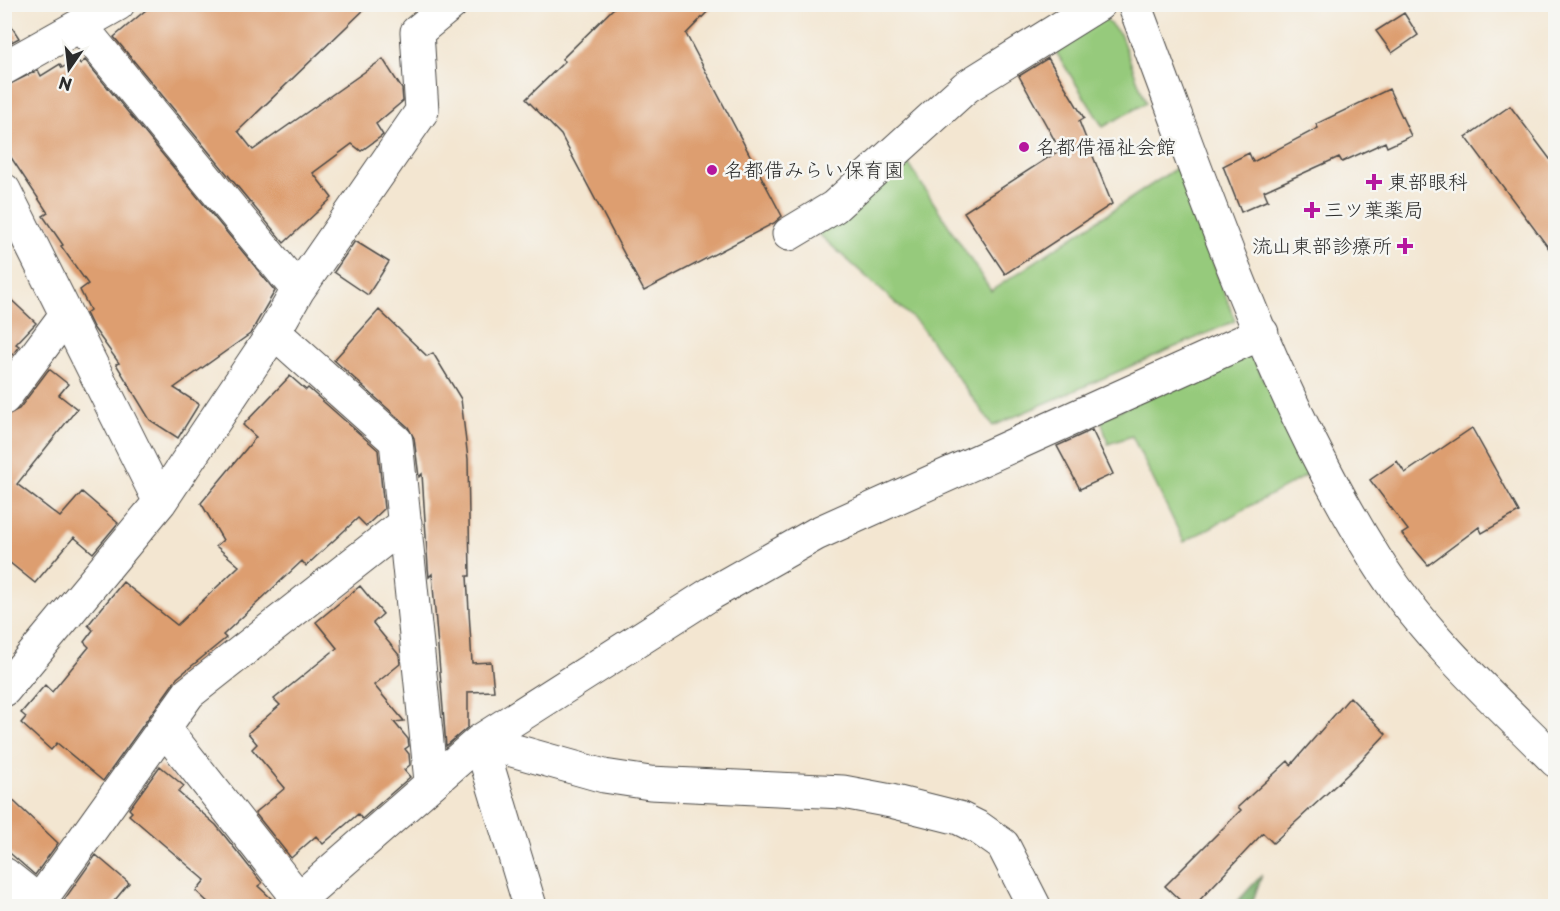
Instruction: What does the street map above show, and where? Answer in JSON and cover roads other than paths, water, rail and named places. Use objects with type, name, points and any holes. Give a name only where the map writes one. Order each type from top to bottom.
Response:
[{"type":"street","points":[[4,68],[118,4]]},
{"type":"street","points":[[4,690],[160,502],[274,332],[298,290],[422,111],[417,32],[451,4]]},
{"type":"street","points":[[789,234],[834,207],[966,87],[1099,4]]},
{"type":"street","points":[[1134,4],[1219,228],[1262,333],[1315,450],[1375,559],[1442,646],[1556,761]]},
{"type":"street","points":[[80,25],[298,290]]},
{"type":"street","points":[[8,208],[160,502]]},
{"type":"street","points":[[4,398],[65,316]]},
{"type":"street","points":[[274,332],[396,441],[431,781]]},
{"type":"street","points":[[164,728],[295,903],[431,781],[480,741],[712,593],[816,534],[1262,333]]},
{"type":"street","points":[[4,874],[41,904],[189,693],[405,523]]},
{"type":"street","points":[[480,741],[530,906]]},
{"type":"street","points":[[480,741],[604,776],[650,783],[843,792],[959,818],[979,828],[1003,845],[1034,906]]},
{"type":"place","name":"名都借福祉会館","points":[[1024,147]]},
{"type":"place","name":"名都借みらい保育園","points":[[712,170]]},
{"type":"place","name":"東部眼科","points":[[1374,182]]},
{"type":"place","name":"三ツ葉薬局","points":[[1312,210]]},
{"type":"place","name":"流山東部診療所","points":[[1405,246]]}]
